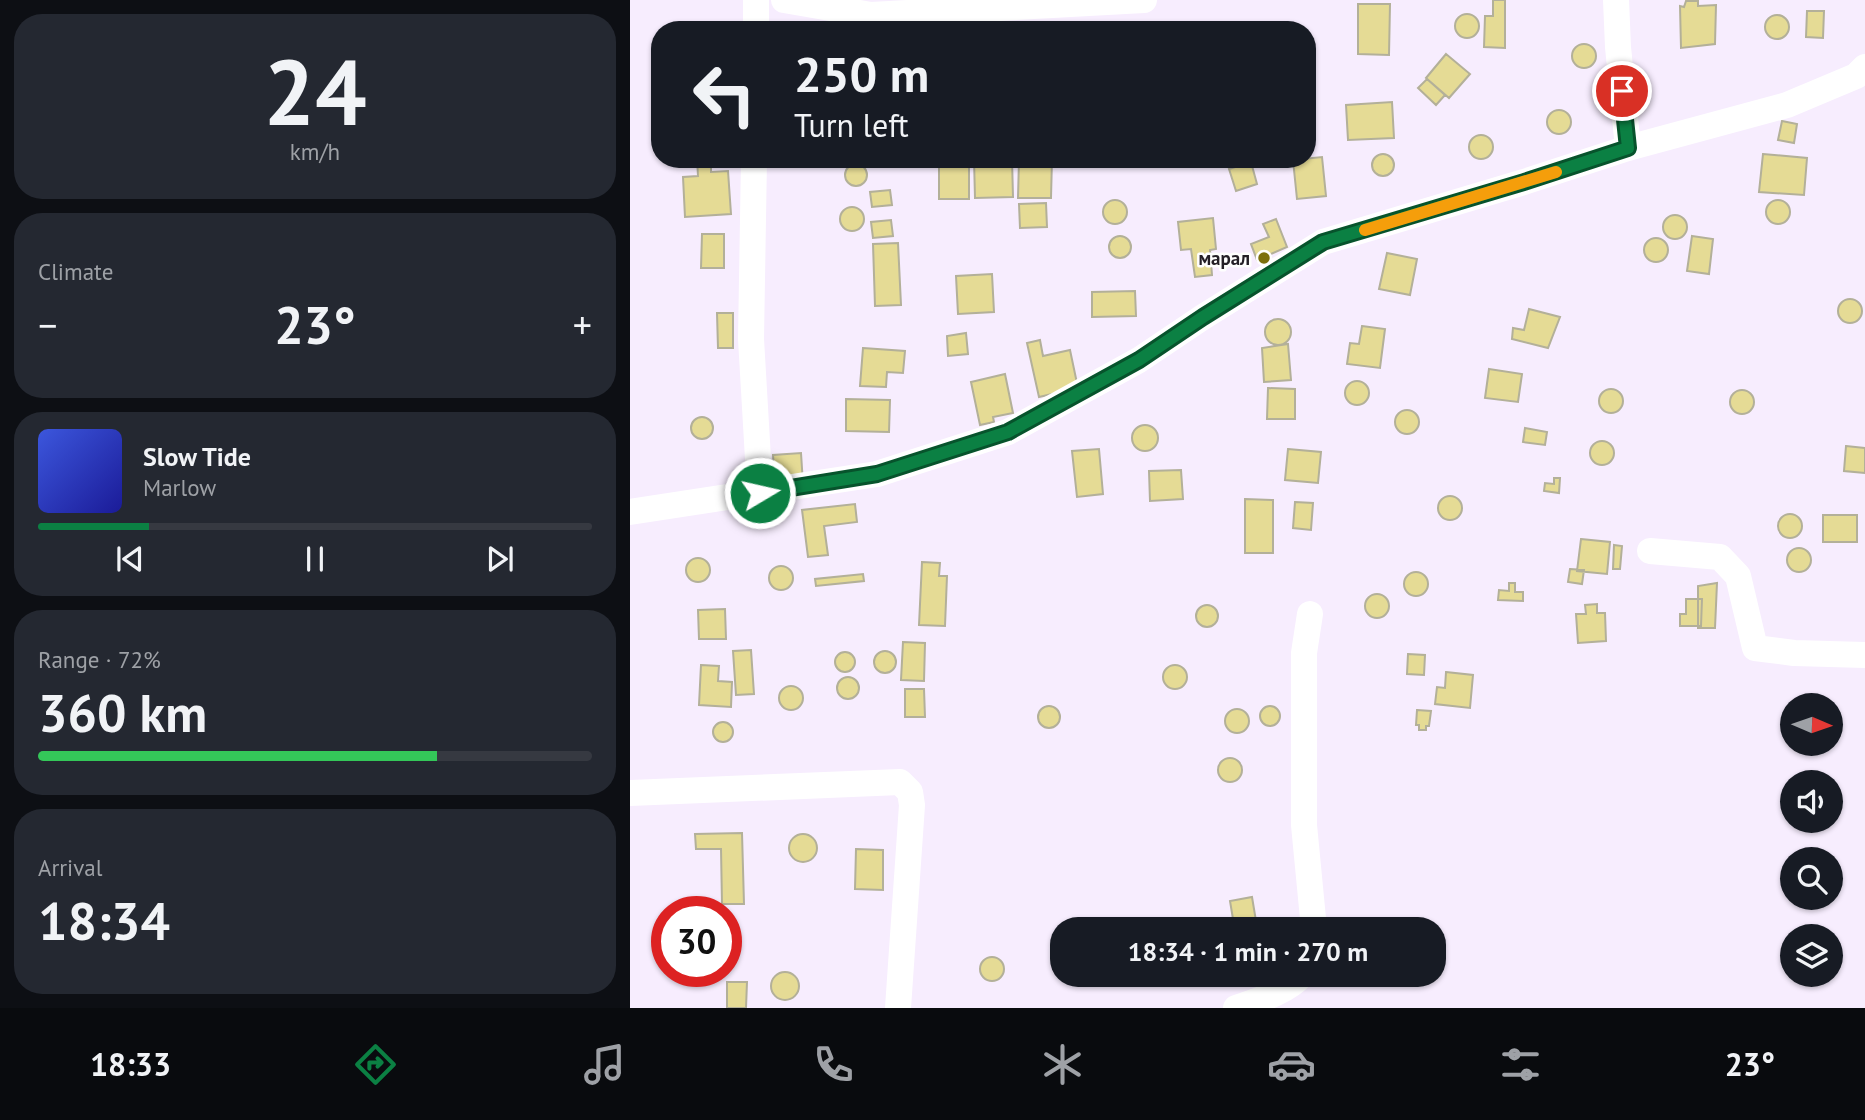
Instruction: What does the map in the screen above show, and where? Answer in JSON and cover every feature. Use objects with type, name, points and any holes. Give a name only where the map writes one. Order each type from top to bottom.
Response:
[{"type":"street","points":[[756,0],[756,21]]},
{"type":"street","points":[[784,0],[871,15],[1144,0]]},
{"type":"street","points":[[1616,0],[1628,148]]},
{"type":"street","points":[[630,512],[877,474],[1008,432],[1139,360],[1323,242],[1628,148],[1787,105],[1856,76],[1865,67]]},
{"type":"street","points":[[754,168],[751,339],[760,493]]},
{"type":"street","points":[[1650,551],[1720,556],[1738,576],[1755,648],[1794,653],[1865,655]]},
{"type":"street","points":[[1310,614],[1304,653],[1304,825],[1313,917]]},
{"type":"street","points":[[630,793],[900,782],[910,792],[912,804],[898,1008]]},
{"type":"street","points":[[1236,1008],[1269,997],[1286,987]]},
{"type":"building","points":[[1493,0],[1505,0],[1505,48],[1484,47],[1485,16],[1493,16]]},
{"type":"building","points":[[1686,1],[1698,1],[1698,6],[1716,5],[1715,44],[1681,48],[1680,6],[1684,7]]},
{"type":"building","points":[[1358,4],[1390,4],[1389,55],[1358,54]]},
{"type":"building","points":[[1807,11],[1824,11],[1823,38],[1806,37]]},
{"type":"building","points":[[1462,14],[1472,14],[1479,21],[1479,31],[1472,38],[1462,38],[1455,31],[1455,21]]},
{"type":"building","points":[[1777,15],[1786,18],[1789,27],[1786,36],[1777,39],[1768,36],[1765,27],[1768,18]]},
{"type":"building","points":[[1584,44],[1593,47],[1596,56],[1593,65],[1584,68],[1575,65],[1572,56],[1575,47]]},
{"type":"building","points":[[1446,54],[1470,74],[1449,98],[1426,78]]},
{"type":"building","points":[[1427,79],[1445,95],[1436,105],[1418,88]]},
{"type":"building","points":[[1392,102],[1394,138],[1348,140],[1346,105]]},
{"type":"building","points":[[1559,110],[1568,113],[1571,122],[1568,131],[1559,134],[1550,131],[1547,122],[1550,113]]},
{"type":"building","points":[[1782,121],[1797,124],[1794,143],[1778,140]]},
{"type":"building","points":[[1476,135],[1486,135],[1493,142],[1493,152],[1486,159],[1476,159],[1469,152],[1469,142]]},
{"type":"building","points":[[1383,154],[1391,157],[1394,165],[1391,173],[1383,176],[1375,173],[1372,165],[1375,157]]},
{"type":"building","points":[[1763,154],[1807,158],[1804,195],[1759,192]]},
{"type":"building","points":[[1322,157],[1326,196],[1297,199],[1294,168],[1316,168],[1316,158]]},
{"type":"building","points":[[698,168],[711,168],[711,172],[728,171],[731,214],[685,217],[683,177],[698,176]]},
{"type":"building","points":[[848,168],[864,168],[864,183],[856,186],[848,183],[845,175]]},
{"type":"building","points":[[939,168],[969,168],[969,199],[939,199]]},
{"type":"building","points":[[974,168],[1012,168],[1013,197],[975,198]]},
{"type":"building","points":[[1019,168],[1052,168],[1051,198],[1018,198]]},
{"type":"building","points":[[1253,168],[1257,184],[1236,191],[1229,169]]},
{"type":"building","points":[[890,190],[892,205],[872,207],[870,192]]},
{"type":"building","points":[[1115,200],[1126,207],[1127,212],[1120,223],[1115,224],[1104,217],[1103,212],[1110,201]]},
{"type":"building","points":[[1778,200],[1787,203],[1790,212],[1787,221],[1778,224],[1769,221],[1766,212],[1769,203]]},
{"type":"building","points":[[1046,203],[1047,227],[1020,228],[1019,204]]},
{"type":"building","points":[[852,207],[861,210],[864,219],[861,228],[852,231],[843,228],[840,219],[843,210]]},
{"type":"building","points":[[1675,215],[1684,218],[1687,227],[1684,236],[1675,239],[1666,236],[1663,227],[1666,218]]},
{"type":"building","points":[[1213,218],[1216,249],[1210,250],[1212,275],[1195,277],[1191,249],[1181,250],[1178,222]]},
{"type":"building","points":[[1276,219],[1287,247],[1257,260],[1251,244],[1269,237],[1263,224]]},
{"type":"building","points":[[891,220],[893,236],[873,238],[871,222]]},
{"type":"building","points":[[702,234],[724,234],[724,268],[701,268]]},
{"type":"building","points":[[1120,236],[1128,239],[1131,247],[1128,255],[1120,258],[1112,255],[1109,247],[1112,239]]},
{"type":"building","points":[[1692,236],[1713,239],[1709,274],[1687,271]]},
{"type":"building","points":[[1651,238],[1661,238],[1668,245],[1668,255],[1661,262],[1651,262],[1644,255],[1644,245]]},
{"type":"building","points":[[898,243],[901,305],[875,306],[873,244]]},
{"type":"building","points":[[1387,253],[1417,259],[1410,295],[1379,289]]},
{"type":"building","points":[[992,274],[994,312],[958,314],[956,276]]},
{"type":"building","points":[[1135,291],[1136,316],[1092,317],[1092,292]]},
{"type":"building","points":[[1850,299],[1859,302],[1862,311],[1859,320],[1850,323],[1841,320],[1838,311],[1841,302]]},
{"type":"building","points":[[1529,309],[1560,317],[1548,348],[1512,339],[1513,328],[1524,330]]},
{"type":"building","points":[[717,313],[733,313],[733,348],[718,348]]},
{"type":"building","points":[[1278,319],[1287,323],[1291,332],[1287,341],[1278,345],[1269,341],[1265,332],[1269,323]]},
{"type":"building","points":[[1362,326],[1385,329],[1380,368],[1347,364],[1350,343],[1359,344]]},
{"type":"building","points":[[966,333],[968,354],[948,356],[947,336]]},
{"type":"building","points":[[1040,340],[1043,356],[1070,350],[1078,388],[1039,397],[1027,343]]},
{"type":"building","points":[[1288,344],[1291,380],[1264,382],[1262,348]]},
{"type":"building","points":[[863,348],[905,351],[903,373],[887,372],[886,387],[860,386]]},
{"type":"building","points":[[1489,369],[1522,374],[1518,402],[1485,398]]},
{"type":"building","points":[[1005,374],[1013,413],[993,417],[994,422],[980,425],[971,382]]},
{"type":"building","points":[[1357,381],[1365,385],[1369,393],[1365,401],[1357,405],[1349,401],[1345,393],[1349,385]]},
{"type":"building","points":[[1268,388],[1295,389],[1295,419],[1267,419]]},
{"type":"building","points":[[1611,389],[1620,392],[1623,401],[1620,410],[1611,413],[1602,410],[1599,401],[1602,392]]},
{"type":"building","points":[[1737,390],[1747,390],[1754,397],[1754,407],[1747,414],[1737,414],[1730,407],[1730,397]]},
{"type":"building","points":[[846,399],[890,400],[889,432],[846,431]]},
{"type":"building","points":[[1402,410],[1412,410],[1419,417],[1419,427],[1412,434],[1402,434],[1395,427],[1395,417]]},
{"type":"building","points":[[702,417],[712,424],[713,428],[706,438],[702,439],[692,432],[691,428],[698,418]]},
{"type":"building","points":[[1145,425],[1154,429],[1158,438],[1154,447],[1145,451],[1136,447],[1132,438],[1136,429]]},
{"type":"building","points":[[1525,428],[1547,432],[1545,445],[1523,442]]},
{"type":"building","points":[[1602,441],[1611,444],[1614,453],[1611,462],[1602,465],[1593,462],[1590,453],[1593,444]]},
{"type":"building","points":[[1846,446],[1865,448],[1865,473],[1844,471]]},
{"type":"building","points":[[1099,449],[1103,494],[1077,497],[1072,451]]},
{"type":"building","points":[[1288,449],[1321,452],[1318,483],[1285,480]]},
{"type":"building","points":[[801,453],[803,484],[775,486],[773,455]]},
{"type":"building","points":[[1181,470],[1183,499],[1150,501],[1149,471]]},
{"type":"building","points":[[1554,478],[1560,478],[1559,493],[1544,491],[1545,483],[1554,484]]},
{"type":"building","points":[[1445,496],[1455,496],[1462,503],[1462,513],[1455,520],[1445,520],[1438,513],[1438,503]]},
{"type":"building","points":[[1245,499],[1273,500],[1273,553],[1245,553]]},
{"type":"building","points":[[1295,502],[1313,503],[1311,530],[1293,528]]},
{"type":"building","points":[[855,504],[857,522],[824,526],[828,555],[808,557],[802,510]]},
{"type":"building","points":[[1785,514],[1795,514],[1802,521],[1802,531],[1795,538],[1785,538],[1778,531],[1778,521]]},
{"type":"building","points":[[1823,515],[1857,515],[1857,542],[1823,542]]},
{"type":"building","points":[[1581,539],[1610,542],[1607,574],[1577,571]]},
{"type":"building","points":[[1614,545],[1622,546],[1620,569],[1613,569]]},
{"type":"building","points":[[1794,548],[1804,548],[1811,555],[1811,565],[1804,572],[1794,572],[1787,565],[1787,555]]},
{"type":"building","points":[[698,558],[709,565],[710,570],[703,581],[698,582],[687,575],[686,570],[693,559]]},
{"type":"building","points":[[922,562],[940,563],[939,576],[947,576],[945,626],[919,625]]},
{"type":"building","points":[[776,566],[786,566],[793,573],[793,583],[786,590],[776,590],[769,583],[769,573]]},
{"type":"building","points":[[1570,569],[1584,570],[1582,584],[1568,582]]},
{"type":"building","points":[[1411,572],[1421,572],[1428,579],[1428,589],[1421,596],[1411,596],[1404,589],[1404,579]]},
{"type":"building","points":[[863,574],[864,581],[816,586],[815,579]]},
{"type":"building","points":[[1509,583],[1515,583],[1515,592],[1523,592],[1523,601],[1498,600],[1499,590],[1509,591]]},
{"type":"building","points":[[1717,583],[1715,628],[1698,628],[1698,586]]},
{"type":"building","points":[[1372,594],[1382,594],[1389,601],[1389,611],[1382,618],[1372,618],[1365,611],[1365,601]]},
{"type":"building","points":[[1686,599],[1702,599],[1701,626],[1680,626],[1680,614],[1686,614]]},
{"type":"building","points":[[1597,604],[1597,613],[1605,613],[1606,641],[1578,643],[1576,614],[1586,614],[1585,605]]},
{"type":"building","points":[[1207,605],[1215,608],[1218,616],[1215,624],[1207,627],[1199,624],[1196,616],[1199,608]]},
{"type":"building","points":[[725,609],[726,639],[699,639],[698,610]]},
{"type":"building","points":[[903,642],[925,643],[924,681],[901,680]]},
{"type":"building","points":[[751,650],[754,694],[736,695],[733,651]]},
{"type":"building","points":[[885,651],[893,654],[896,662],[893,670],[885,673],[877,670],[874,662],[877,654]]},
{"type":"building","points":[[845,652],[852,655],[855,662],[852,669],[845,672],[838,669],[835,662],[838,655]]},
{"type":"building","points":[[1408,654],[1425,655],[1424,675],[1407,674]]},
{"type":"building","points":[[701,665],[719,666],[718,681],[732,682],[731,707],[699,705]]},
{"type":"building","points":[[1175,665],[1184,668],[1187,677],[1184,686],[1175,689],[1166,686],[1163,677],[1166,668]]},
{"type":"building","points":[[1446,672],[1473,675],[1470,708],[1435,704],[1437,687],[1445,688]]},
{"type":"building","points":[[844,677],[852,677],[859,684],[859,692],[852,699],[844,699],[837,692],[837,684]]},
{"type":"building","points":[[791,686],[802,693],[803,698],[796,709],[791,710],[780,703],[779,698],[786,687]]},
{"type":"building","points":[[905,689],[924,689],[925,717],[905,717]]},
{"type":"building","points":[[1049,706],[1057,709],[1060,717],[1057,725],[1049,728],[1041,725],[1038,717],[1041,709]]},
{"type":"building","points":[[1270,706],[1277,709],[1280,716],[1277,723],[1270,726],[1263,723],[1260,716],[1263,709]]},
{"type":"building","points":[[1237,709],[1246,712],[1249,721],[1246,730],[1237,733],[1228,730],[1225,721],[1228,712]]},
{"type":"building","points":[[1417,710],[1431,711],[1426,730],[1419,730],[1419,725],[1416,725]]},
{"type":"building","points":[[723,722],[730,725],[733,732],[730,739],[723,742],[716,739],[713,732],[716,725]]},
{"type":"building","points":[[1230,758],[1239,761],[1242,770],[1239,779],[1230,782],[1221,779],[1218,770],[1221,761]]},
{"type":"building","points":[[742,833],[744,904],[742,896],[722,896],[721,849],[696,849],[695,834]]},
{"type":"building","points":[[803,834],[813,838],[817,848],[813,858],[803,862],[793,858],[789,848],[793,838]]},
{"type":"building","points":[[856,849],[883,850],[883,890],[855,889]]},
{"type":"building","points":[[1252,897],[1255,917],[1233,917],[1230,901]]},
{"type":"building","points":[[992,957],[1001,960],[1004,969],[1001,978],[992,981],[983,978],[980,969],[983,960]]},
{"type":"building","points":[[785,972],[795,976],[799,986],[795,996],[785,1000],[775,996],[771,986],[775,976]]},
{"type":"building","points":[[742,982],[747,982],[746,1008],[727,1008],[727,987],[742,987]]},
{"type":"slow traffic","points":[[1365,230],[1556,172]]},
{"type":"place","name":"марал","points":[[1264,258]]},
{"type":"route","points":[[760,493],[877,474],[1008,432],[1139,360],[1323,242],[1628,148],[1622,91]]}]
